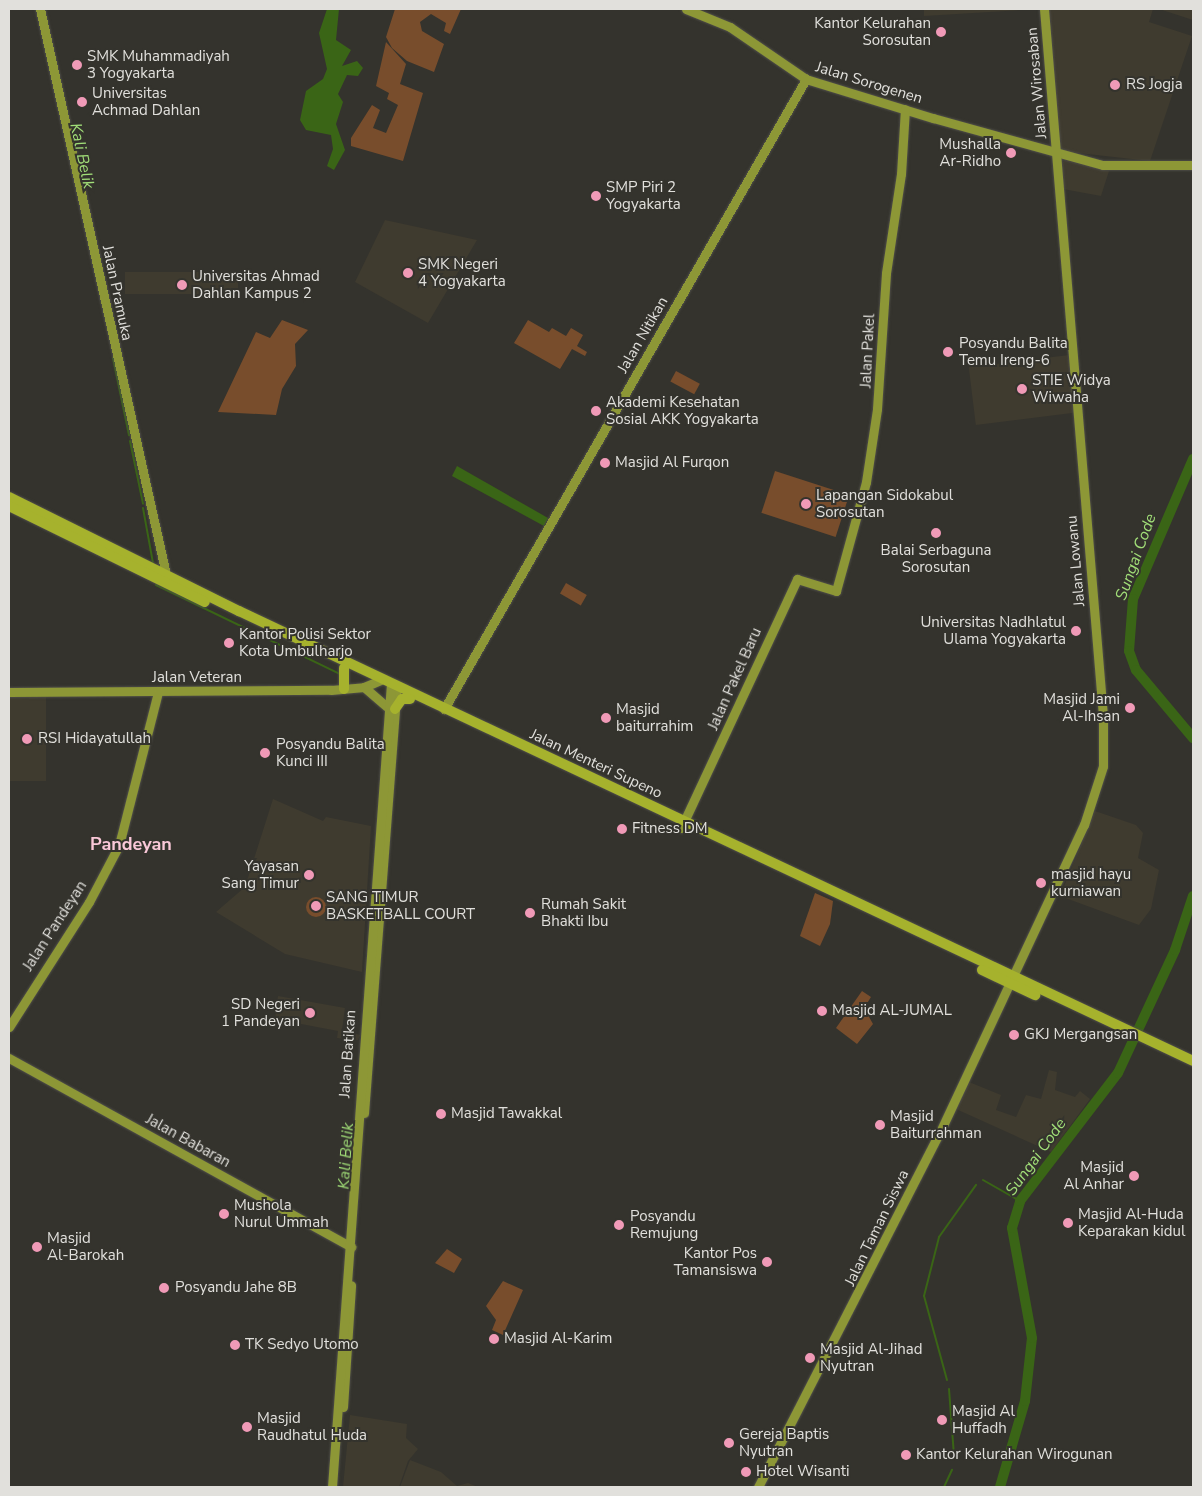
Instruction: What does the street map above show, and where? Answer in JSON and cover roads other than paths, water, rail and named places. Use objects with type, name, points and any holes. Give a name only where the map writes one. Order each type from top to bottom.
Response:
[{"type":"main road","name":"Jalan Pramuka","points":[[40,9],[167,580]]},
{"type":"main road","name":"Jalan Sorogenen","points":[[686,9],[730,27],[806,78],[905,109],[1056,155],[1111,166],[1193,165]]},
{"type":"main road","name":"Jalan Wirosaban","points":[[1044,9],[1056,155]]},
{"type":"main road","name":"Jalan Nitikan","points":[[444,709],[806,78]]},
{"type":"main road","name":"Jalan Pakel","points":[[836,591],[866,482],[877,410],[886,273],[901,174],[905,109]]},
{"type":"main road","name":"Jalan Lowanu","points":[[1011,980],[1084,824],[1104,755],[1056,155]]},
{"type":"main road","points":[[9,497],[167,580]]},
{"type":"main road","points":[[9,506],[167,580]]},
{"type":"main road","name":"Jalan Pakel Baru","points":[[683,825],[798,578],[836,591]]},
{"type":"main road","name":"Jalan Menteri Supeno","points":[[167,580],[389,686],[410,700],[683,825]]},
{"type":"main road","name":"Jalan Menteri Supeno","points":[[238,614],[344,668],[444,709],[683,825],[1011,980],[1187,1060],[1193,1067]]},
{"type":"main road","points":[[344,668],[344,689]]},
{"type":"main road","name":"Jalan Veteran","points":[[9,692],[158,692],[344,689],[389,686]]},
{"type":"main road","name":"Jalan Batikan","points":[[332,1487],[387,765],[391,708],[389,686]]},
{"type":"main road","points":[[364,687],[391,708],[399,702],[410,700]]},
{"type":"main road","name":"Jalan Pandeyan","points":[[9,1027],[75,926],[119,845],[158,692]]},
{"type":"main road","name":"Jalan Taman Siswa","points":[[758,1487],[894,1226],[1011,980]]},
{"type":"main road","name":"Jalan Babaran","points":[[9,1058],[351,1247]]},
{"type":"main road","name":"Jalan Batikan","points":[[338,1487],[346,1318]]},
{"type":"waterway","points":[[113,358],[129,435]]},
{"type":"waterway","points":[[130,441],[143,504]]},
{"type":"waterway","name":"Sungai Code","points":[[1193,459],[1133,599],[1129,651],[1136,670],[1193,738]]},
{"type":"waterway","points":[[143,508],[153,563]]},
{"type":"waterway","points":[[156,585],[340,674]]},
{"type":"waterway","name":"Sungai Code","points":[[1000,1487],[1025,1401],[1032,1338],[1012,1228],[1020,1201],[1118,1073],[1175,950],[1193,896]]},
{"type":"waterway","points":[[983,1180],[1020,1201]]},
{"type":"waterway","points":[[947,1380],[924,1296],[939,1237],[976,1185]]},
{"type":"waterway","points":[[949,1389],[954,1455]]},
{"type":"waterway","points":[[944,1487],[952,1470]]},
{"type":"place","name":"Kantor Kelurahan Sorosutan","points":[[941,32]]},
{"type":"place","name":"SMK Muhammadiyah 3 Yogyakarta","points":[[77,65]]},
{"type":"place","name":"RS Jogja","points":[[1115,85]]},
{"type":"place","name":"Universitas Achmad Dahlan","points":[[82,102]]},
{"type":"place","name":"Mushalla Ar-Ridho","points":[[1011,153]]},
{"type":"place","name":"SMP Piri 2 Yogyakarta","points":[[596,196]]},
{"type":"place","name":"SMK Negeri 4 Yogyakarta","points":[[408,273]]},
{"type":"place","name":"Universitas Ahmad Dahlan Kampus 2","points":[[182,285]]},
{"type":"place","name":"Posyandu Balita Temu Ireng-6","points":[[948,352]]},
{"type":"place","name":"STIE Widya Wiwaha","points":[[1022,389]]},
{"type":"place","name":"Akademi Kesehatan Sosial AKK Yogyakarta","points":[[596,411]]},
{"type":"place","name":"Masjid Al Furqon","points":[[605,463]]},
{"type":"place","name":"Lapangan Sidokabul Sorosutan","points":[[806,504]]},
{"type":"place","name":"Balai Serbaguna Sorosutan","points":[[936,533]]},
{"type":"place","name":"Universitas Nadhlatul Ulama Yogyakarta","points":[[1076,631]]},
{"type":"place","name":"Kantor Polisi Sektor Kota Umbulharjo","points":[[229,643]]},
{"type":"place","name":"Masjid Jami Al-Ihsan","points":[[1130,708]]},
{"type":"place","name":"Masjid baiturrahim","points":[[606,718]]},
{"type":"place","name":"RSI Hidayatullah","points":[[27,739]]},
{"type":"place","name":"Posyandu Balita Kunci III","points":[[265,753]]},
{"type":"place","name":"Fitness DM","points":[[622,829]]},
{"type":"place","name":"Yayasan Sang Timur","points":[[309,875]]},
{"type":"place","name":"masjid hayu kurniawan","points":[[1041,883]]},
{"type":"place","name":"SANG TIMUR BASKETBALL COURT","points":[[316,906]]},
{"type":"place","name":"Rumah Sakit Bhakti Ibu","points":[[530,913]]},
{"type":"place","name":"Masjid AL-JUMAL","points":[[822,1011]]},
{"type":"place","name":"SD Negeri 1 Pandeyan","points":[[310,1013]]},
{"type":"place","name":"GKJ Mergangsan","points":[[1014,1035]]},
{"type":"place","name":"Masjid Tawakkal","points":[[441,1114]]},
{"type":"place","name":"Masjid Baiturrahman","points":[[880,1125]]},
{"type":"place","name":"Masjid Al Anhar","points":[[1134,1176]]},
{"type":"place","name":"Mushola Nurul Ummah","points":[[224,1214]]},
{"type":"place","name":"Masjid Al-Huda Keparakan kidul","points":[[1068,1223]]},
{"type":"place","name":"Posyandu Remujung","points":[[619,1225]]},
{"type":"place","name":"Masjid Al-Barokah","points":[[37,1247]]},
{"type":"place","name":"Kantor Pos Tamansiswa","points":[[767,1262]]},
{"type":"place","name":"Posyandu Jahe 8B","points":[[164,1288]]},
{"type":"place","name":"Masjid Al-Karim","points":[[494,1339]]},
{"type":"place","name":"TK Sedyo Utomo","points":[[235,1345]]},
{"type":"place","name":"Masjid Al-Jihad Nyutran","points":[[810,1358]]},
{"type":"place","name":"Masjid Al Huffadh","points":[[942,1420]]},
{"type":"place","name":"Masjid Raudhatul Huda","points":[[247,1427]]},
{"type":"place","name":"Gereja Baptis Nyutran","points":[[729,1443]]},
{"type":"place","name":"Kantor Kelurahan Wirogunan","points":[[906,1455]]},
{"type":"place","name":"Hotel Wisanti","points":[[746,1472]]},
{"type":"district","name":"Pandeyan","points":[[131,844]]},
{"type":"water label","name":"Kali Belik","points":[[82,156]]},
{"type":"water label","name":"Kali Belik","points":[[346,1156]]}]
